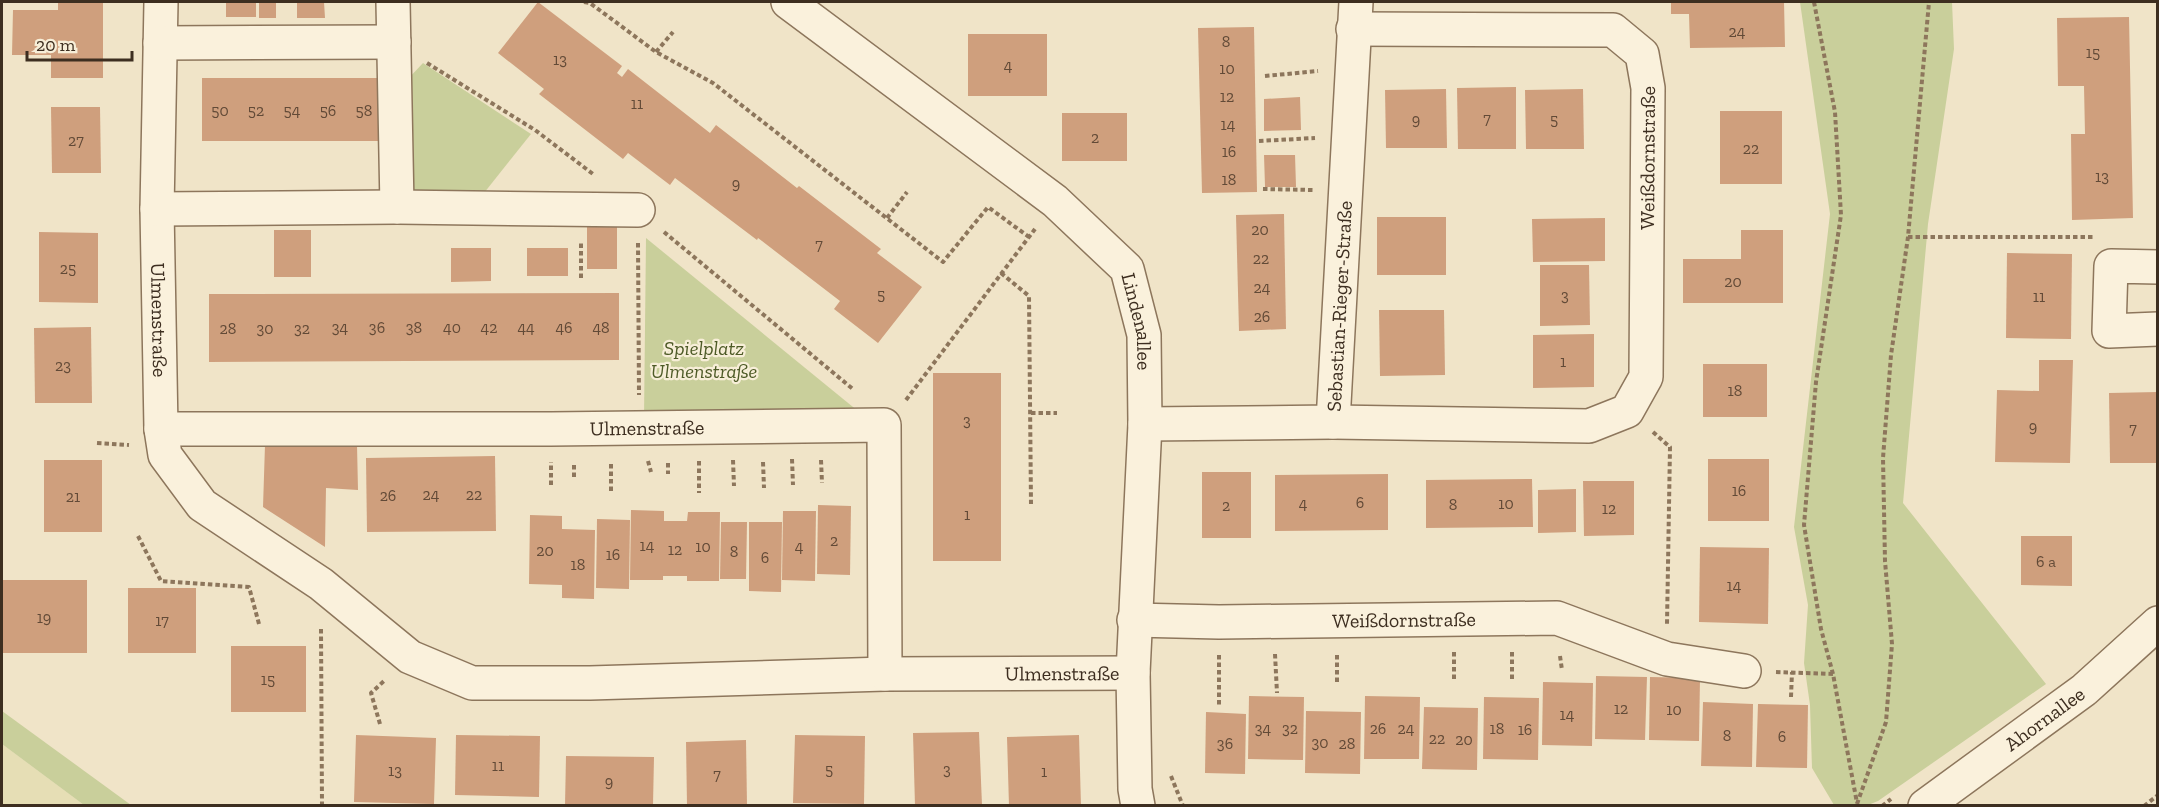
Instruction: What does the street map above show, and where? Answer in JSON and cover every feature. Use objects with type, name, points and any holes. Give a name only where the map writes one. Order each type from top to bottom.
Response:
[{"type":"street","name":"Ulmenstraße","points":[[161,2],[157,209],[161,429],[165,455],[202,505],[321,584],[410,657],[472,683],[590,683],[885,674],[1133,673]]},
{"type":"street","points":[[393,2],[397,207]]},
{"type":"street","name":"Lindenallee","points":[[788,2],[1055,201],[1127,269],[1144,335],[1144,424],[1133,673],[1135,789],[1138,806]]},
{"type":"street","name":"Sebastian-Rieger-Straße","points":[[1144,424],[1334,422],[1355,15]]},
{"type":"street","name":"Weißdornstraße","points":[[1355,15],[1612,30],[1642,54],[1648,88],[1646,377],[1627,411]]},
{"type":"street","points":[[160,43],[394,42]]},
{"type":"street","points":[[157,209],[397,207],[638,210]]},
{"type":"street","points":[[2157,267],[2111,266],[2109,331],[2157,329]]},
{"type":"street","points":[[1334,422],[1589,426],[1627,411]]},
{"type":"street","name":"Ulmenstraße","points":[[161,429],[884,425]]},
{"type":"street","points":[[884,425],[885,674]]},
{"type":"street","name":"Weißdornstraße","points":[[1134,620],[1219,622],[1557,618],[1667,659],[1744,671]]},
{"type":"street","name":"Ahornallee","points":[[1925,806],[2084,690],[2157,623]]},
{"type":"path","points":[[584,2],[590,3],[656,52],[713,83],[943,262],[988,207],[1029,237]]},
{"type":"path","points":[[1815,2],[1835,112],[1841,216],[1816,382],[1804,525],[1821,629],[1833,674],[1857,804],[1886,722],[1892,644],[1885,561],[1883,458],[1891,355],[1908,237],[1929,2]]},
{"type":"path","points":[[656,52],[674,32]]},
{"type":"path","points":[[394,42],[535,130],[638,210],[876,408],[884,425],[908,397],[1055,201]]},
{"type":"path","points":[[1265,76],[1352,68]]},
{"type":"path","points":[[1259,141],[1348,135]]},
{"type":"path","points":[[1263,189],[1345,190]]},
{"type":"path","points":[[887,218],[908,192]]},
{"type":"path","points":[[638,210],[639,428]]},
{"type":"path","points":[[1908,237],[2098,237]]},
{"type":"path","points":[[1002,273],[1029,296],[1031,504]]},
{"type":"path","points":[[1627,411],[1670,447],[1667,659]]},
{"type":"path","points":[[1030,412],[1057,413]]},
{"type":"path","points":[[138,536],[161,581],[249,587],[259,624]]},
{"type":"path","points":[[321,584],[322,806]]},
{"type":"path","points":[[1219,622],[1219,705]]},
{"type":"path","points":[[380,724],[371,693],[410,657]]},
{"type":"path","points":[[1744,671],[1833,674]]},
{"type":"path","points":[[1791,697],[1792,672]]},
{"type":"path","points":[[2145,806],[2157,795]]},
{"type":"shaded area","points":[[2,744],[84,805],[2,805]]},
{"type":"green space","points":[[1800,2],[1952,2],[1954,49],[1928,224],[1903,503],[2046,684],[1878,801],[1868,805],[1834,805],[1812,768],[1810,705],[1804,663],[1808,605],[1794,527],[1830,214]]},
{"type":"green space","points":[[423,63],[531,134],[484,193],[411,192],[407,80]]},
{"type":"green space","name":"Spielplatz Ulmenstraße","points":[[646,238],[864,416],[644,418]]},
{"type":"green space","points":[[2,711],[131,805],[84,805],[2,744]]},
{"type":"building","points":[[58,2],[103,2],[103,78],[51,78],[51,55],[12,55],[13,10],[58,10]]},
{"type":"building","points":[[226,2],[256,2],[256,17],[226,17]]},
{"type":"building","points":[[259,2],[276,2],[276,18],[259,18]]},
{"type":"building","points":[[297,2],[324,2],[325,18],[297,18]]},
{"type":"building","points":[[538,2],[622,66],[617,73],[622,77],[628,69],[710,133],[716,125],[881,249],[877,253],[922,287],[878,343],[834,309],[840,301],[758,238],[757,240],[675,178],[670,185],[628,153],[623,159],[539,94],[544,89],[498,53]]},
{"type":"building","points":[[1671,2],[1784,2],[1785,47],[1690,48],[1689,14],[1671,14]]},
{"type":"building","points":[[2129,17],[2133,218],[2072,220],[2071,134],[2085,134],[2084,86],[2058,86],[2057,18]]},
{"type":"building","points":[[1254,27],[1257,192],[1202,193],[1198,28]]},
{"type":"building","points":[[968,34],[1047,34],[1047,96],[968,96]]},
{"type":"building","points":[[202,78],[382,78],[382,141],[202,141]]},
{"type":"building","points":[[1516,87],[1516,149],[1458,149],[1457,88]]},
{"type":"building","points":[[1446,89],[1447,148],[1386,148],[1385,90]]},
{"type":"building","points":[[1583,89],[1584,149],[1526,149],[1525,90]]},
{"type":"building","points":[[1300,97],[1301,130],[1264,131],[1264,99]]},
{"type":"building","points":[[51,107],[100,107],[101,173],[52,173]]},
{"type":"building","points":[[1720,111],[1782,111],[1782,184],[1720,184]]},
{"type":"building","points":[[1062,113],[1127,113],[1127,161],[1062,161]]},
{"type":"building","points":[[1264,155],[1295,155],[1296,187],[1265,187]]},
{"type":"building","points":[[1284,214],[1286,329],[1239,331],[1236,215]]},
{"type":"building","points":[[1377,217],[1446,217],[1446,275],[1377,275]]},
{"type":"building","points":[[1605,218],[1605,261],[1533,262],[1532,219]]},
{"type":"building","points":[[587,222],[617,222],[617,269],[587,269]]},
{"type":"building","points":[[274,230],[311,230],[311,277],[274,277]]},
{"type":"building","points":[[1741,230],[1783,230],[1783,303],[1683,303],[1683,259],[1741,259]]},
{"type":"building","points":[[39,232],[98,233],[98,303],[39,302]]},
{"type":"building","points":[[451,248],[491,248],[491,281],[451,282]]},
{"type":"building","points":[[527,248],[568,248],[568,276],[527,276]]},
{"type":"building","points":[[2007,253],[2072,254],[2071,339],[2006,338]]},
{"type":"building","points":[[1540,265],[1589,265],[1590,325],[1540,326]]},
{"type":"building","points":[[619,293],[619,360],[209,362],[209,294]]},
{"type":"building","points":[[1379,310],[1444,310],[1445,375],[1380,376]]},
{"type":"building","points":[[91,327],[92,403],[35,403],[34,328]]},
{"type":"building","points":[[1594,334],[1594,387],[1533,388],[1533,335]]},
{"type":"building","points":[[2039,360],[2073,360],[2070,463],[1995,462],[1997,390],[2039,391]]},
{"type":"building","points":[[1703,364],[1767,364],[1767,417],[1703,417]]},
{"type":"building","points":[[933,373],[1001,373],[1001,561],[933,561]]},
{"type":"building","points":[[2158,392],[2158,463],[2110,463],[2109,393]]},
{"type":"building","points":[[265,445],[357,445],[358,490],[326,488],[325,547],[263,507]]},
{"type":"building","points":[[495,456],[496,531],[367,532],[366,458]]},
{"type":"building","points":[[1708,459],[1769,459],[1769,521],[1708,521]]},
{"type":"building","points":[[44,460],[102,460],[102,532],[44,532]]},
{"type":"building","points":[[1202,472],[1251,472],[1251,538],[1202,538]]},
{"type":"building","points":[[1388,474],[1388,530],[1275,531],[1275,475]]},
{"type":"building","points":[[1532,479],[1533,527],[1426,528],[1426,480]]},
{"type":"building","points":[[1583,481],[1634,481],[1634,535],[1584,536]]},
{"type":"building","points":[[1576,489],[1576,532],[1538,533],[1538,490]]},
{"type":"building","points":[[818,505],[851,506],[850,575],[817,574]]},
{"type":"building","points":[[631,510],[664,511],[664,521],[687,521],[688,512],[720,512],[719,581],[687,581],[687,576],[663,576],[663,580],[630,580]]},
{"type":"building","points":[[783,511],[816,511],[815,581],[782,580]]},
{"type":"building","points":[[530,515],[562,516],[562,529],[595,530],[594,599],[562,598],[562,585],[529,584]]},
{"type":"building","points":[[597,519],[630,520],[629,589],[596,588]]},
{"type":"building","points":[[721,522],[747,522],[746,579],[720,579]]},
{"type":"building","points":[[749,522],[782,522],[781,592],[749,591]]},
{"type":"building","points":[[2021,536],[2072,536],[2072,586],[2021,585]]},
{"type":"building","points":[[1700,547],[1769,548],[1768,624],[1699,622]]},
{"type":"building","points":[[2,580],[87,580],[87,653],[2,653]]},
{"type":"building","points":[[128,588],[196,588],[196,653],[128,653]]},
{"type":"building","points":[[231,646],[306,646],[306,712],[231,712]]},
{"type":"building","points":[[1596,676],[1647,677],[1645,740],[1595,739]]},
{"type":"building","points":[[1650,677],[1700,678],[1699,741],[1649,740]]},
{"type":"building","points":[[1543,682],[1593,683],[1592,746],[1542,745]]},
{"type":"building","points":[[1249,696],[1304,697],[1303,760],[1248,759]]},
{"type":"building","points":[[1365,696],[1420,697],[1419,759],[1364,759]]},
{"type":"building","points":[[1484,697],[1539,698],[1538,760],[1483,759]]},
{"type":"building","points":[[1703,702],[1753,704],[1752,767],[1701,766]]},
{"type":"building","points":[[1758,704],[1808,705],[1807,768],[1756,767]]},
{"type":"building","points":[[1424,707],[1478,708],[1477,770],[1422,769]]},
{"type":"building","points":[[1306,711],[1361,712],[1360,774],[1305,773]]},
{"type":"building","points":[[1206,712],[1246,714],[1245,774],[1205,773]]},
{"type":"building","points":[[979,732],[982,805],[915,806],[913,733]]},
{"type":"building","points":[[356,735],[436,738],[434,804],[354,802]]},
{"type":"building","points":[[456,735],[540,736],[539,797],[455,795]]},
{"type":"building","points":[[795,735],[865,736],[864,804],[793,803]]},
{"type":"building","points":[[1079,735],[1081,806],[1009,806],[1007,737]]},
{"type":"building","points":[[746,740],[747,805],[687,806],[686,742]]},
{"type":"building","points":[[566,756],[654,757],[653,806],[565,806]]}]
